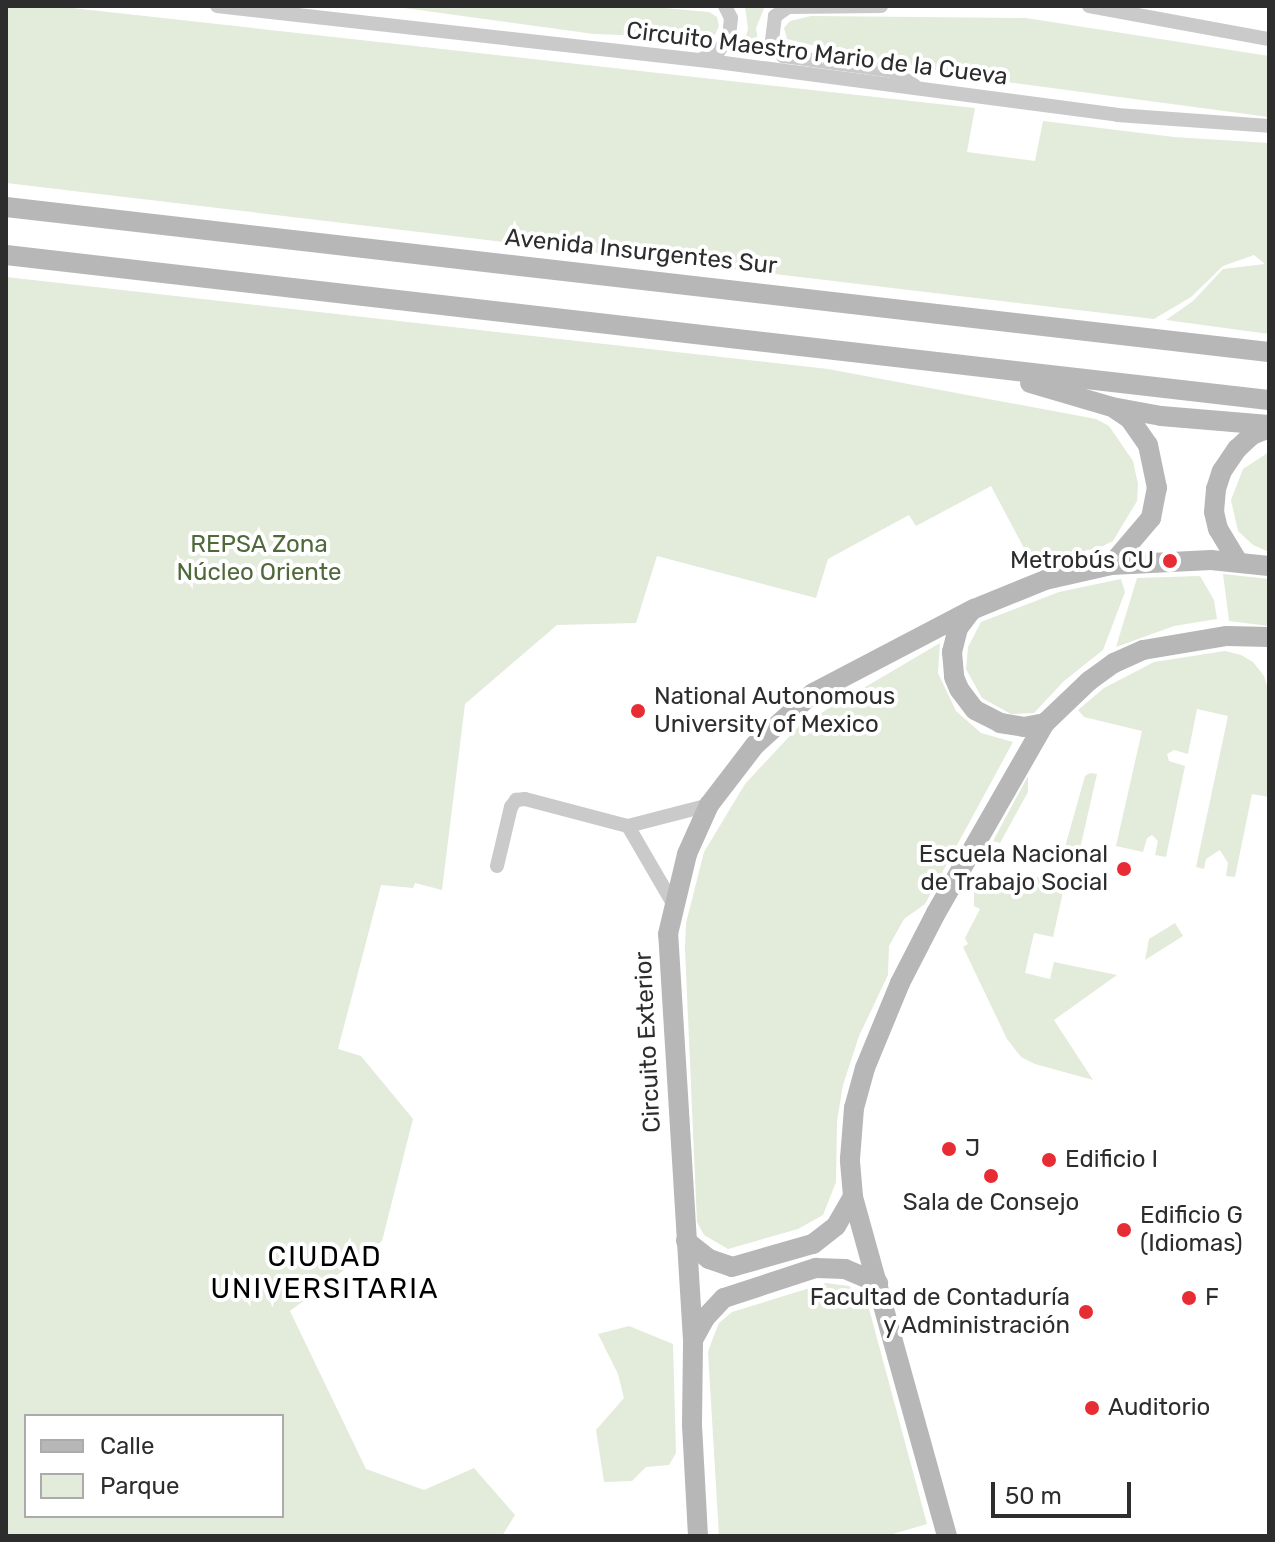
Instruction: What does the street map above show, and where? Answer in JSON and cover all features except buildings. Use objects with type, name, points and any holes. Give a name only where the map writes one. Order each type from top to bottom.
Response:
[{"type":"main road","name":"Avenida Insurgentes Sur","points":[[6,207],[1269,352]]},
{"type":"main road","points":[[6,255],[1269,400]]},
{"type":"main road","points":[[976,368],[1112,407],[1161,416],[1269,426]]},
{"type":"main road","points":[[1111,565],[1151,518],[1157,488],[1148,445],[1130,419],[1112,407]]},
{"type":"main road","points":[[1238,562],[1218,529],[1214,512],[1216,489],[1222,471],[1237,449],[1252,435],[1269,426]]},
{"type":"main road","name":"Circuito Exterior","points":[[698,1536],[692,1425],[693,1340],[668,982],[668,934],[687,854],[709,805],[755,745],[813,693],[974,609],[1045,580],[1111,565],[1211,560],[1269,566]]},
{"type":"main road","points":[[974,609],[958,628],[952,652],[954,677],[959,689],[975,710],[1000,723],[1024,727],[1045,723]]},
{"type":"main road","points":[[947,1536],[853,1196],[850,1159],[854,1108],[882,1024],[956,877],[1045,723],[1089,681],[1114,663],[1143,650],[1227,636],[1269,637]]},
{"type":"main road","points":[[686,1241],[709,1259],[732,1267],[813,1244],[836,1226],[853,1196]]},
{"type":"main road","points":[[693,1340],[706,1317],[724,1298],[816,1268],[845,1269],[878,1283]]},
{"type":"street","name":"Circuito Maestro Mario de la Cueva","points":[[217,6],[920,87],[1117,115],[1269,126]]},
{"type":"street","points":[[690,60],[709,57],[725,46],[731,28],[725,6]]},
{"type":"street","points":[[881,6],[788,7],[775,16],[772,41],[783,56],[892,71],[920,87]]},
{"type":"street","points":[[1089,6],[1269,39]]},
{"type":"street","points":[[497,866],[511,807],[516,800],[525,799],[628,826],[709,805]]},
{"type":"street","points":[[628,826],[674,905]]},
{"type":"green space","points":[[6,6],[54,6],[975,108],[967,152],[1035,161],[1043,121],[1174,137],[1269,143],[1269,334],[1166,320],[1193,301],[1223,269],[1265,264],[1254,255],[1223,266],[1191,297],[1154,319],[6,183]]},
{"type":"green space","points":[[390,6],[642,6],[709,12],[717,17],[719,26],[715,35],[707,38],[594,34]]},
{"type":"green space","points":[[745,6],[765,6],[756,28],[760,57],[741,53],[748,29]]},
{"type":"green space","points":[[811,16],[1026,18],[1269,56],[1269,117],[992,80],[787,39],[784,28],[790,21]]},
{"type":"green space","name":"REPSA Zona Núcleo Oriente","points":[[6,277],[828,369],[1096,419],[1109,426],[1133,461],[1138,484],[1137,501],[1113,541],[1101,547],[1032,563],[991,486],[916,526],[909,515],[828,559],[816,598],[657,556],[636,623],[557,625],[465,704],[442,890],[415,883],[413,888],[381,885],[338,1049],[361,1056],[413,1119],[382,1241],[290,1311],[366,1469],[424,1490],[474,1468],[515,1515],[502,1536],[6,1536]]},
{"type":"green space","points":[[1269,452],[1269,552],[1253,545],[1238,531],[1231,500],[1243,469]]},
{"type":"green space","points":[[1223,574],[1269,579],[1269,626],[1229,621]]},
{"type":"green space","points":[[1200,576],[1214,600],[1217,619],[1174,626],[1116,647],[1137,578]]},
{"type":"green space","points":[[1121,579],[1125,592],[1103,650],[1064,681],[1034,713],[1011,714],[982,698],[966,669],[968,647],[981,622],[1059,592]]},
{"type":"green space","points":[[940,643],[938,673],[956,711],[981,733],[1013,742],[925,904],[904,919],[889,946],[888,975],[859,1036],[843,1085],[837,1121],[836,1182],[823,1215],[798,1229],[728,1249],[704,1235],[697,1222],[685,949],[686,923],[704,852],[745,784],[799,726]]},
{"type":"green space","points":[[1225,651],[1253,662],[1264,676],[1269,693],[1269,797],[1252,794],[1235,877],[1226,876],[1228,863],[1220,850],[1206,859],[1204,869],[1196,867],[1228,716],[1197,709],[1188,754],[1174,750],[1167,754],[1169,761],[1185,766],[1166,857],[1155,855],[1158,841],[1152,835],[1147,838],[1143,852],[1116,846],[1142,731],[1084,717],[1078,710],[1104,688],[1154,662]]},
{"type":"green space","points":[[1097,774],[1077,862],[1075,856],[1063,854],[1085,776]]},
{"type":"green space","points":[[1028,776],[1028,792],[1000,843],[993,841]]},
{"type":"green space","points":[[1023,874],[1058,882],[1057,889],[1063,892],[1053,937],[1034,933],[1025,973],[1050,979],[1054,962],[1117,975],[1054,1020],[1093,1080],[1035,1064],[1021,1057],[1007,1039],[963,947],[968,944],[965,938],[980,909],[974,906],[974,882],[995,887]]},
{"type":"green space","points":[[1175,923],[1183,936],[1145,960],[1149,939]]},
{"type":"green space","points":[[826,1283],[849,1286],[868,1305],[927,1524],[886,1536],[719,1536],[708,1352],[719,1323],[732,1312]]},
{"type":"green space","points":[[629,1326],[673,1344],[676,1453],[669,1465],[646,1467],[632,1481],[604,1482],[596,1430],[624,1398],[618,1374],[598,1334]]},
{"type":"place","name":"Metrobús CU","points":[[1170,561]]},
{"type":"place","name":"National Autonomous University of Mexico","points":[[638,711]]},
{"type":"place","name":"Escuela Nacional de Trabajo Social","points":[[1124,869]]},
{"type":"place","name":"J","points":[[949,1149]]},
{"type":"place","name":"Edificio I","points":[[1049,1160]]},
{"type":"place","name":"Sala de Consejo","points":[[991,1176]]},
{"type":"place","name":"Edificio G (Idiomas)","points":[[1124,1230]]},
{"type":"place","name":"F","points":[[1189,1298]]},
{"type":"place","name":"Facultad de Contaduría y Administración","points":[[1086,1312]]},
{"type":"place","name":"Auditorio","points":[[1092,1408]]},
{"type":"district","name":"CIUDAD UNIVERSITARIA","points":[[325,1273]]}]
